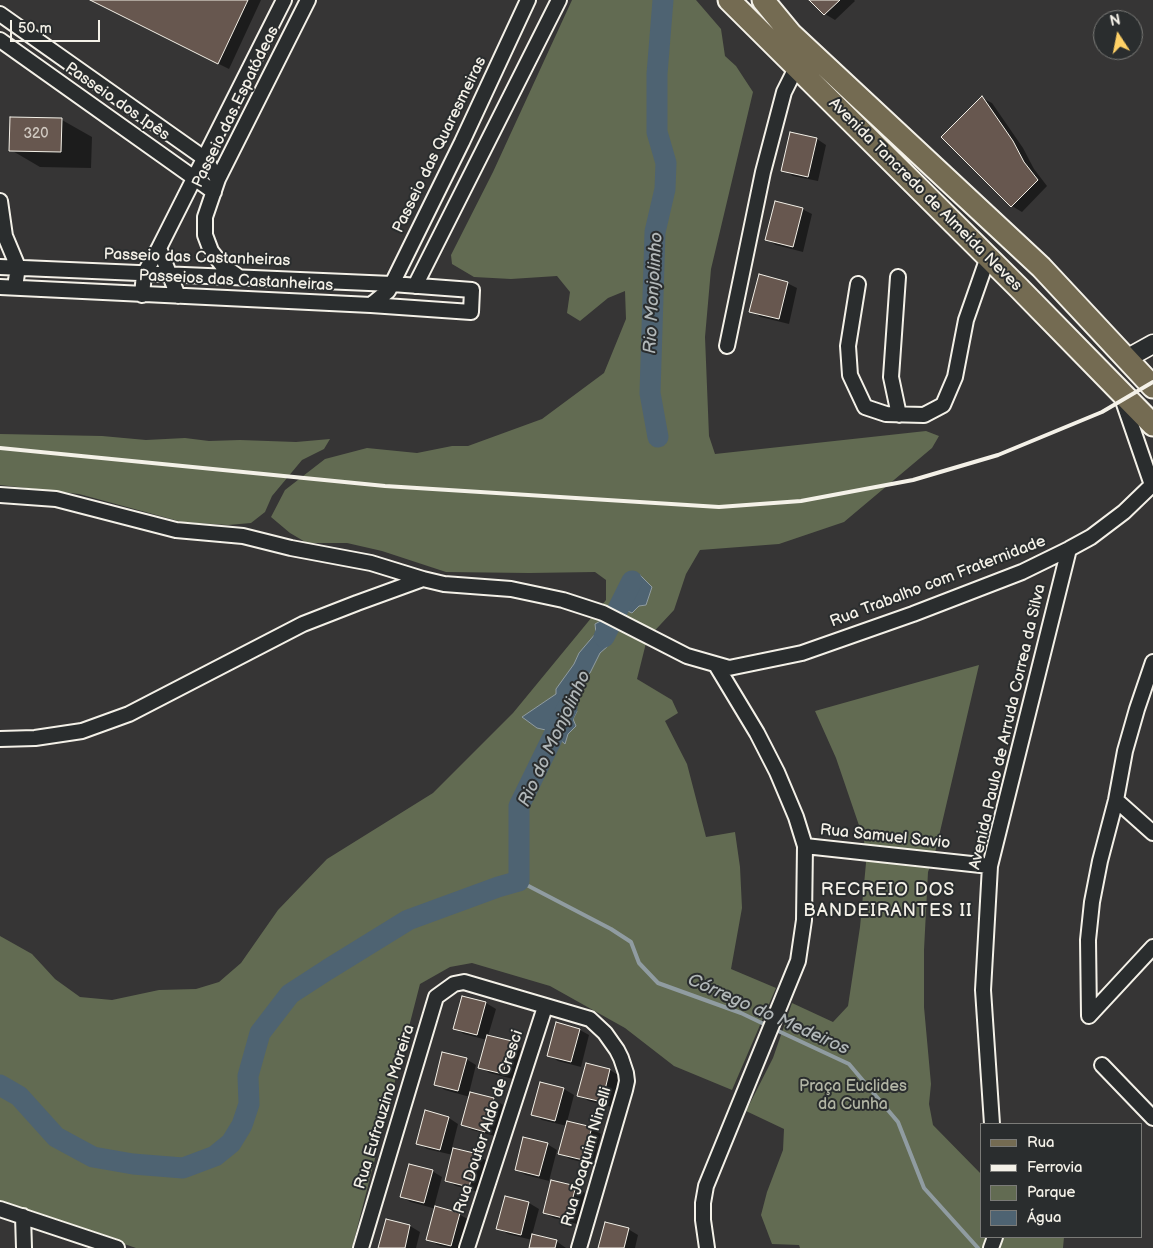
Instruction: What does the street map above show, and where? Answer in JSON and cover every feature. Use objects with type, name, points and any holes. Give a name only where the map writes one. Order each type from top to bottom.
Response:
[{"type":"main road","name":"Avenida Tancredo de Almeida Neves","points":[[729,0],[1019,288],[1153,425]]},
{"type":"main road","points":[[754,0],[791,34]]},
{"type":"main road","name":"Avenida Tancredo de Almeida Neves","points":[[763,0],[791,34],[1041,267],[1153,387]]},
{"type":"main road","points":[[988,257],[1010,237]]},
{"type":"main road","points":[[1019,288],[1041,267]]},
{"type":"street","name":"Passeio das Espatódeas","points":[[144,274],[195,178],[284,0]]},
{"type":"street","name":"Passeio das Espatódeas","points":[[240,278],[216,259],[207,243],[205,217],[216,186],[308,0]]},
{"type":"street","name":"Passeio das Quaresmeiras","points":[[371,305],[388,291],[392,284],[462,142],[528,0]]},
{"type":"street","points":[[392,284],[415,286],[559,0]]},
{"type":"street","name":"Passeio dos Ipês","points":[[1,17],[204,158]]},
{"type":"street","name":"Passeio dos Ipês","points":[[0,40],[195,178],[216,186]]},
{"type":"street","points":[[28,60],[44,46]]},
{"type":"street","points":[[0,55],[15,51]]},
{"type":"street","points":[[727,346],[763,172],[784,92],[796,68]]},
{"type":"street","points":[[138,139],[151,120]]},
{"type":"street","points":[[204,158],[216,186]]},
{"type":"street","points":[[0,201],[3,236],[18,267],[15,287]]},
{"type":"street","points":[[159,248],[178,296]]},
{"type":"street","points":[[858,284],[848,346],[850,375],[865,407],[886,414],[924,415],[943,405],[955,377],[966,320],[988,257]]},
{"type":"street","name":"Passeio das Castanheiras","points":[[0,267],[392,284]]},
{"type":"street","points":[[142,295],[144,274]]},
{"type":"street","points":[[202,276],[202,297]]},
{"type":"street","points":[[898,277],[891,377],[898,415]]},
{"type":"street","name":"Passeios das Castanheiras","points":[[0,287],[371,305],[471,312],[472,290],[415,286]]},
{"type":"street","points":[[1131,364],[1152,345]]},
{"type":"street","name":"Avenida Tancredo de Almeida Neves","points":[[1120,392],[1152,485]]},
{"type":"street","name":"Rua Trabalho com Fraternidade","points":[[0,494],[56,499],[176,530],[243,536],[291,548],[371,563],[444,584],[511,589],[563,600],[603,613],[687,656],[729,668],[802,652],[1022,572],[1091,537],[1124,512],[1152,485]]},
{"type":"street","name":"Avenida Paulo de Arruda Correa da Silva","points":[[992,1123],[983,990],[990,866],[1069,549]]},
{"type":"street","points":[[0,739],[35,738],[82,731],[129,714],[304,624],[423,579]]},
{"type":"street","points":[[1153,662],[1125,751],[1116,800],[1100,861],[1092,902],[1088,940],[1089,1016],[1153,947]]},
{"type":"street","points":[[707,1248],[703,1220],[706,1186],[798,962],[804,920],[805,846],[796,817],[777,772],[757,733],[716,665]]},
{"type":"street","points":[[1116,800],[1153,833]]},
{"type":"street","name":"Rua Samuel Savio","points":[[805,846],[990,866]]},
{"type":"street","name":"Rua Joaquim Ninelli","points":[[454,984],[464,982],[590,1019],[605,1033],[618,1050],[627,1081],[579,1248]]},
{"type":"street","name":"Rua Eufrauzino Moreira","points":[[361,1248],[436,997],[454,984]]},
{"type":"street","name":"Rua Doutor Aldo de Cresci","points":[[467,1248],[545,1006]]},
{"type":"street","points":[[1102,1065],[1150,1118]]},
{"type":"street","points":[[0,1209],[117,1248]]},
{"type":"street","points":[[23,1216],[24,1248]]},
{"type":"green space","points":[[572,0],[696,0],[721,29],[725,56],[736,66],[753,92],[711,269],[705,337],[709,436],[715,454],[926,431],[939,436],[932,448],[844,522],[779,544],[700,550],[686,574],[674,610],[647,639],[637,679],[672,700],[678,713],[665,721],[687,764],[706,837],[735,832],[740,867],[742,908],[731,969],[776,988],[732,1090],[674,1066],[625,1028],[550,986],[472,963],[450,967],[420,984],[352,1248],[136,1248],[0,1202],[0,936],[32,954],[55,979],[80,997],[112,1000],[159,990],[196,989],[219,982],[241,963],[278,910],[327,859],[433,793],[513,713],[606,600],[606,580],[595,572],[446,572],[382,551],[347,543],[307,543],[290,533],[271,517],[285,490],[325,459],[367,448],[417,453],[452,446],[468,446],[542,419],[604,373],[626,319],[625,291],[608,298],[580,321],[567,313],[570,292],[557,276],[511,279],[474,277],[452,264],[451,255],[493,172]]},
{"type":"green space","points":[[0,434],[102,436],[146,440],[185,438],[209,441],[296,442],[330,439],[324,449],[302,460],[272,496],[265,512],[251,523],[228,525],[182,522],[79,494],[0,485]]},
{"type":"green space","name":"Praça Euclides da Cunha","points":[[979,665],[935,853],[928,872],[924,950],[924,1007],[931,1084],[929,1104],[933,1125],[980,1173],[980,1238],[1064,1238],[1063,1248],[800,1248],[799,1245],[772,1244],[761,1215],[767,1192],[783,1150],[784,1129],[746,1111],[773,1058],[792,1003],[833,1022],[848,1006],[860,927],[866,863],[864,840],[836,758],[815,711]]},
{"type":"water","points":[[640,575],[652,587],[646,605],[639,606],[632,613],[623,609],[627,598],[625,588],[629,576]]},
{"type":"water","points":[[606,618],[618,623],[614,636],[609,640],[608,646],[600,653],[574,700],[574,709],[577,711],[573,719],[576,726],[568,734],[565,744],[550,731],[537,728],[522,717],[556,694],[556,689],[574,664],[579,653],[596,633],[595,624]]},
{"type":"building","points":[[90,0],[248,0],[218,64]]},
{"type":"building","points":[[809,0],[840,0],[824,15]]},
{"type":"building","points":[[982,96],[1013,141],[1024,162],[1038,180],[1011,207],[941,137]]},
{"type":"building","points":[[10,117],[62,118],[61,152],[9,151]]},
{"type":"building","points":[[790,132],[817,138],[808,177],[781,171]]},
{"type":"building","points":[[775,201],[803,208],[793,247],[765,240]]},
{"type":"building","points":[[759,274],[788,282],[779,319],[749,312]]},
{"type":"building","points":[[462,996],[486,1002],[477,1035],[453,1029]]},
{"type":"building","points":[[556,1022],[580,1029],[571,1062],[547,1056]]},
{"type":"building","points":[[487,1035],[512,1041],[503,1074],[478,1068]]},
{"type":"building","points":[[442,1052],[467,1058],[458,1091],[434,1085]]},
{"type":"building","points":[[586,1063],[610,1069],[602,1102],[577,1096]]},
{"type":"building","points":[[540,1082],[564,1088],[555,1121],[531,1115]]},
{"type":"building","points":[[470,1092],[494,1098],[485,1132],[461,1125]]},
{"type":"building","points":[[425,1110],[449,1117],[440,1150],[416,1144]]},
{"type":"building","points":[[567,1121],[592,1127],[583,1160],[558,1154]]},
{"type":"building","points":[[523,1137],[548,1143],[539,1176],[515,1170]]},
{"type":"building","points":[[453,1148],[478,1154],[469,1187],[445,1181]]},
{"type":"building","points":[[409,1164],[433,1170],[424,1203],[400,1197]]},
{"type":"building","points":[[551,1180],[576,1186],[567,1219],[543,1213]]},
{"type":"building","points":[[505,1196],[529,1202],[521,1235],[496,1229]]},
{"type":"building","points":[[435,1206],[460,1213],[451,1246],[426,1240]]},
{"type":"building","points":[[386,1219],[410,1225],[405,1248],[378,1248]]},
{"type":"building","points":[[605,1222],[629,1228],[624,1248],[598,1248]]},
{"type":"building","points":[[532,1234],[557,1240],[555,1248],[529,1248]]},
{"type":"waterway","name":"Rio Monjolinho","points":[[658,437],[650,393],[655,232],[665,189],[666,163],[657,132],[657,74],[663,0]]},
{"type":"waterway","name":"Rio do Monjolinho","points":[[604,637],[632,581]]},
{"type":"waterway","name":"Rio do Monjolinho","points":[[0,1085],[19,1096],[56,1137],[93,1157],[133,1164],[183,1168],[215,1156],[231,1143],[242,1125],[249,1104],[248,1076],[260,1033],[290,994],[408,920],[519,881],[519,806],[567,708]]},
{"type":"waterway","name":"Córrego do Medeiros","points":[[519,881],[611,929],[631,942],[639,963],[658,983],[741,1013],[768,1026]]},
{"type":"waterway","name":"Córrego do Medeiros","points":[[774,1029],[849,1064],[898,1122],[924,1188],[978,1248]]},
{"type":"railway","points":[[0,448],[385,486],[719,507],[801,501],[913,480],[998,455],[1102,412],[1153,382]]},
{"type":"district","name":"RECREIO DOS BANDEIRANTES II","points":[[888,900]]}]
